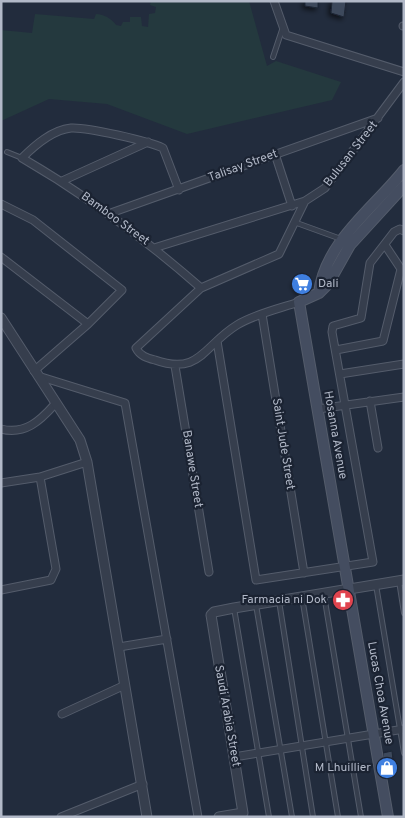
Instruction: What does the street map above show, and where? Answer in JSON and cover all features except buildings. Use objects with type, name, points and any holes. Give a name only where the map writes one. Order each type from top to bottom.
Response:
[{"type":"main road","points":[[299,302],[318,293],[328,284],[350,245],[404,170]]},
{"type":"main road","points":[[318,293],[325,268],[342,240],[379,205],[404,186]]},
{"type":"main road","name":"Hosanna Avenue","points":[[299,302],[346,569]]},
{"type":"main road","name":"Lucas Choa Avenue","points":[[346,569],[388,817]]},
{"type":"street","points":[[274,1],[282,30],[286,36],[404,72]]},
{"type":"street","name":"Bulusan Street","points":[[175,366],[143,356],[136,348],[201,288],[279,254],[305,201],[325,188],[404,82]]},
{"type":"street","name":"Talisay Street","points":[[108,214],[378,118]]},
{"type":"street","points":[[22,158],[38,142],[69,128],[148,142],[163,148],[179,190]]},
{"type":"street","points":[[62,181],[148,142]]},
{"type":"street","points":[[275,154],[292,206]]},
{"type":"street","name":"Bamboo Street","points":[[22,158],[62,181],[108,214],[154,248],[201,288]]},
{"type":"street","points":[[154,248],[305,201]]},
{"type":"street","points":[[1,204],[33,220],[122,290],[36,374]]},
{"type":"street","points":[[217,341],[256,580],[346,569],[372,562],[332,332],[333,326],[361,318],[370,263],[394,232],[400,229],[404,231]]},
{"type":"street","points":[[336,350],[383,342],[401,270],[385,245]]},
{"type":"street","points":[[1,257],[88,324]]},
{"type":"street","points":[[175,366],[189,364],[238,324],[299,302]]},
{"type":"street","name":"Saint Jude Street","points":[[262,314],[304,573]]},
{"type":"street","points":[[1,318],[80,440],[87,462],[143,784],[147,817]]},
{"type":"street","points":[[340,374],[404,364]]},
{"type":"street","name":"Banawe Street","points":[[175,366],[209,572]]},
{"type":"street","points":[[36,374],[125,404],[198,817]]},
{"type":"street","points":[[318,409],[404,397]]},
{"type":"street","points":[[370,401],[378,448]]},
{"type":"street","points":[[1,428],[14,431],[37,423],[55,404]]},
{"type":"street","points":[[1,482],[40,477],[87,462]]},
{"type":"street","points":[[1,590],[51,580],[55,575],[56,569],[40,477]]},
{"type":"street","points":[[234,608],[401,580]]},
{"type":"street","name":"Saudi Arabia Street","points":[[234,608],[214,612],[211,615],[243,815]]},
{"type":"street","points":[[119,647],[167,639]]},
{"type":"street","points":[[62,714],[125,685]]},
{"type":"street","points":[[234,757],[280,751],[402,729]]},
{"type":"street","points":[[61,817],[143,784]]},
{"type":"street","points":[[219,817],[243,815]]},
{"type":"lane","points":[[273,57],[282,30]]},
{"type":"lane","points":[[7,152],[22,158]]},
{"type":"lane","points":[[294,222],[342,240]]},
{"type":"lane","points":[[401,580],[404,613]]},
{"type":"lane","points":[[376,584],[402,729],[404,753]]},
{"type":"lane","points":[[323,593],[361,817]]},
{"type":"lane","points":[[302,597],[338,817]]},
{"type":"lane","points":[[279,600],[313,817]]},
{"type":"lane","points":[[256,604],[292,817]]},
{"type":"lane","points":[[234,608],[269,817]]},
{"type":"green space","points":[[151,1],[249,1],[267,66],[276,61],[341,82],[332,100],[187,134],[107,104],[49,99],[1,121],[1,30],[32,33],[35,14],[94,19],[96,14],[99,14],[108,17],[116,25],[121,26],[123,22],[130,22],[130,17],[141,17],[142,26],[148,27],[149,14],[155,13],[156,7],[150,5]]},
{"type":"place","name":"Dali","points":[[302,284]]},
{"type":"place","name":"Farmacia ni Dok","points":[[343,600]]},
{"type":"place","name":"M Lhuillier","points":[[387,768]]}]
